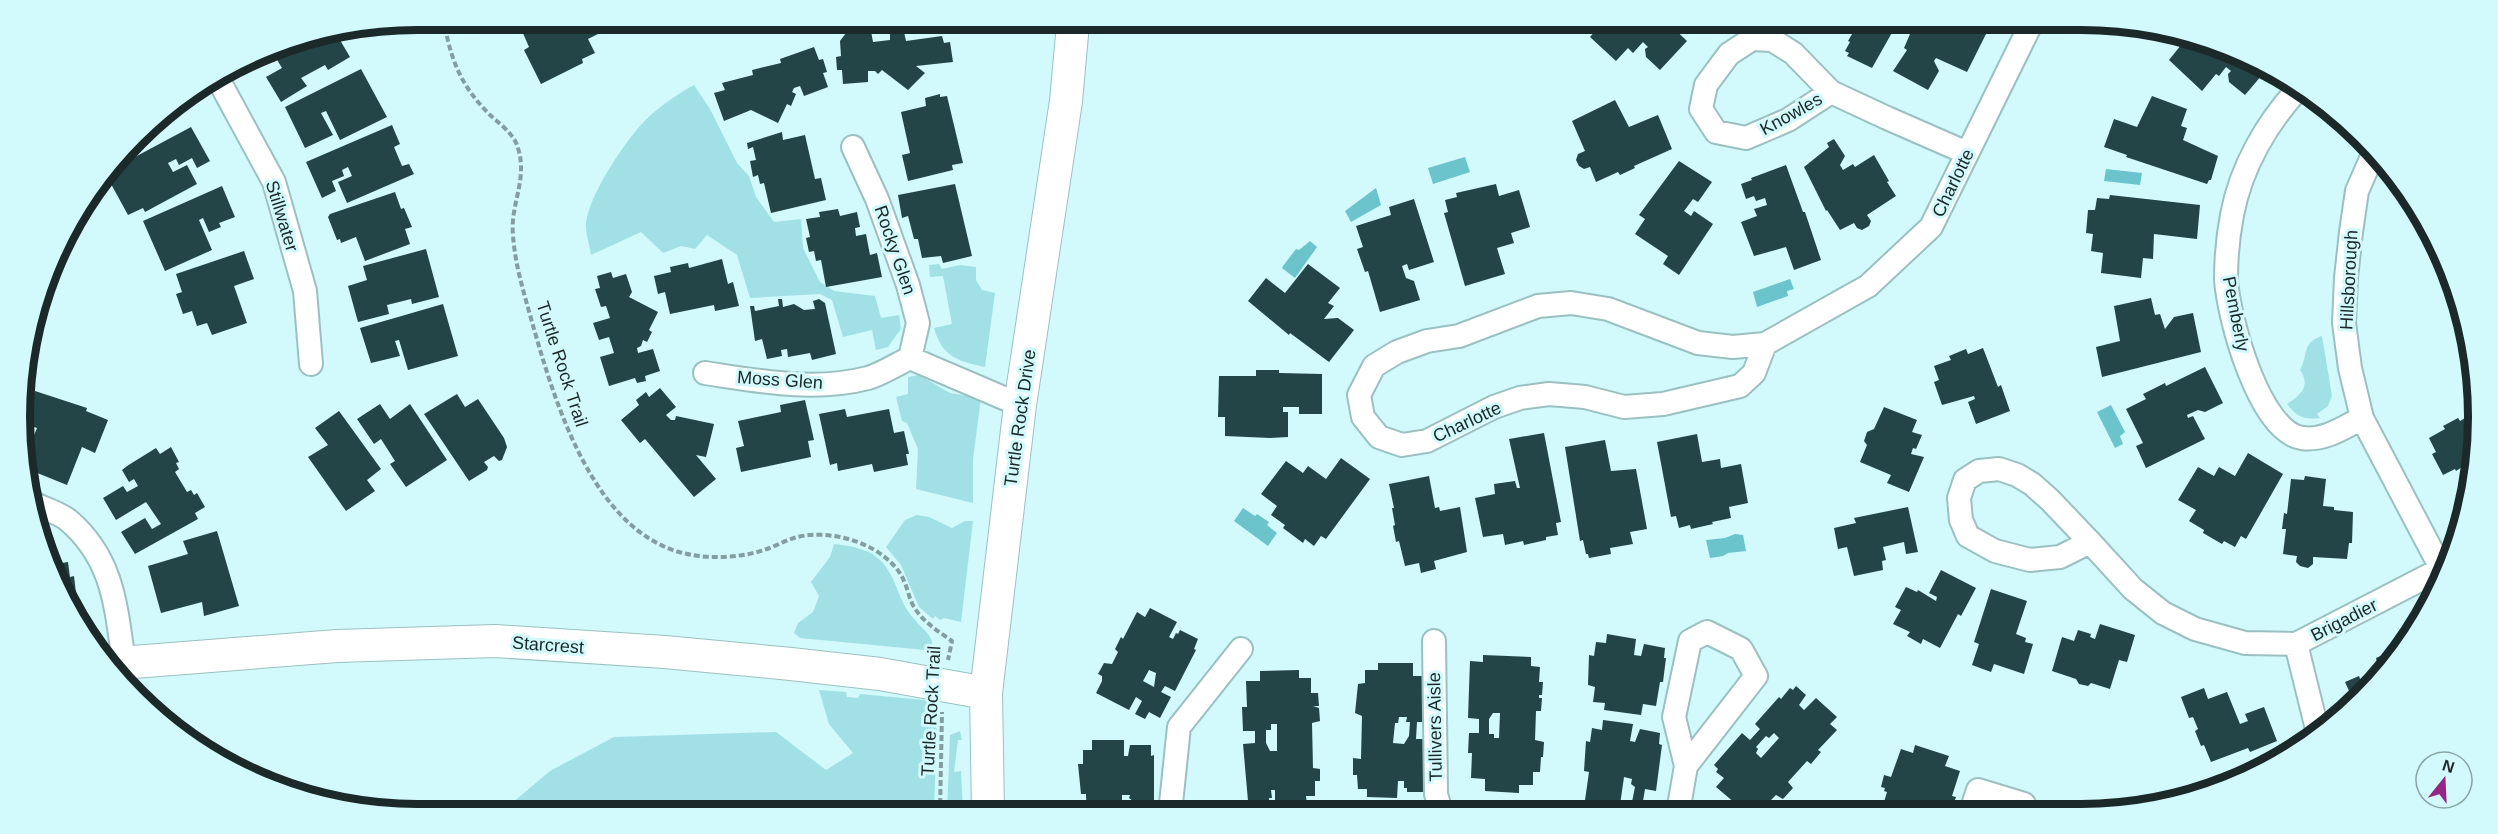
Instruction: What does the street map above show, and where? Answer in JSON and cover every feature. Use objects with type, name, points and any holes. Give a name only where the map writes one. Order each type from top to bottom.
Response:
[{"type":"street","name":"Turtle Rock Drive","points":[[988,804],[986,693],[1020,405],[1066,101],[1072,30]]},
{"type":"street","name":"Charlotte","points":[[1765,344],[1754,373],[1740,386],[1663,404],[1624,407],[1585,398],[1549,394],[1520,398],[1494,407],[1427,441],[1402,445],[1379,437],[1363,417],[1359,395],[1374,366],[1397,352],[1427,341],[1459,336],[1538,306],[1571,303],[1608,309],[1698,343],[1733,347],[1765,344],[1868,286],[1931,227],[2028,30]]},
{"type":"street","name":"Knowles","points":[[1831,92],[1788,120],[1746,138],[1716,132],[1701,109],[1706,84],[1729,54],[1752,39],[1772,40],[1786,49],[1831,92],[1967,153]]},
{"type":"street","name":"Stillwater","points":[[220,84],[274,182],[305,291],[311,364]]},
{"type":"street","name":"Pemberly","points":[[2294,94],[2262,138],[2240,184],[2232,215],[2227,250],[2226,280],[2231,310],[2245,363],[2260,395],[2278,422],[2287,431],[2300,438],[2319,438],[2362,418]]},
{"type":"street","name":"Rocky Glen","points":[[853,147],[877,199],[908,285],[918,323],[910,358]]},
{"type":"street","name":"Hillsborough","points":[[2370,160],[2357,191],[2346,278],[2344,322],[2350,368],[2362,418],[2440,563]]},
{"type":"street","points":[[910,358],[1020,405]]},
{"type":"street","name":"Moss Glen","points":[[705,373],[774,383],[818,386],[870,378],[910,358]]},
{"type":"street","name":"Brigadier","points":[[2090,542],[2060,557],[2030,560],[1995,551],[1968,536],[1961,520],[1959,498],[1965,480],[1979,471],[1999,469],[2017,475],[2032,484],[2050,500],[2090,542],[2133,589],[2163,613],[2195,629],[2245,643],[2296,644],[2435,574]]},
{"type":"street","points":[[41,507],[67,519],[97,551],[114,592],[116,660]]},
{"type":"street","points":[[1679,804],[1686,766],[1674,717],[1690,641],[1707,632],[1741,649],[1756,676],[1686,766]]},
{"type":"street","name":"Starcrest","points":[[119,664],[337,646],[495,641],[665,652],[790,664],[880,674],[986,693]]},
{"type":"street","name":"Tullivers Aisle","points":[[1434,641],[1436,794],[1439,804]]},
{"type":"street","points":[[2296,644],[2316,725]]},
{"type":"street","points":[[1171,804],[1179,727],[1241,649]]},
{"type":"street","points":[[1974,804],[1978,790],[2024,804]]},
{"type":"path","name":"Turtle Rock Trail","points":[[446,30],[453,62],[459,76],[472,94],[504,126],[518,144],[523,173],[513,231],[517,268],[538,342],[567,429],[607,498],[625,520],[645,537],[665,548],[687,554],[735,556],[763,550],[795,537],[822,535],[866,545],[882,555],[897,569],[914,606],[925,622],[952,641],[943,686],[940,804]]},
{"type":"shaded area","points":[[694,85],[710,109],[737,163],[749,176],[756,197],[774,222],[801,219],[803,248],[820,282],[834,291],[875,296],[881,318],[899,315],[901,329],[888,347],[876,350],[872,330],[843,337],[832,300],[820,294],[750,298],[737,255],[707,235],[695,249],[681,246],[663,253],[641,232],[591,255],[586,223],[599,186],[639,127],[665,104]]},
{"type":"shaded area","points":[[1465,157],[1470,172],[1433,184],[1428,168]]},
{"type":"shaded area","points":[[2106,169],[2142,173],[2140,185],[2104,181]]},
{"type":"shaded area","points":[[1376,188],[1381,205],[1351,222],[1345,211]]},
{"type":"shaded area","points":[[1310,241],[1317,247],[1295,278],[1282,268],[1296,249],[1299,250]]},
{"type":"shaded area","points":[[939,264],[942,269],[960,265],[976,267],[976,280],[982,290],[995,293],[985,367],[952,356],[937,338],[934,328],[952,324],[943,276],[930,277],[929,265]]},
{"type":"shaded area","points":[[1790,279],[1794,289],[1787,291],[1788,296],[1757,307],[1753,292]]},
{"type":"shaded area","points":[[2322,336],[2332,396],[2328,406],[2317,414],[2320,418],[2305,418],[2294,412],[2287,404],[2303,390],[2305,381],[2300,370],[2308,346]]},
{"type":"shaded area","points":[[919,375],[950,393],[981,398],[973,459],[973,503],[916,489],[918,449],[907,423],[902,421],[896,397],[908,394],[908,377]]},
{"type":"shaded area","points":[[2111,405],[2125,432],[2120,436],[2123,444],[2115,448],[2097,412]]},
{"type":"shaded area","points":[[1243,508],[1269,522],[1267,525],[1277,533],[1268,546],[1234,521]]},
{"type":"shaded area","points":[[917,515],[929,517],[952,528],[965,521],[973,521],[961,622],[944,618],[940,620],[935,616],[933,619],[919,607],[901,565],[886,547],[905,520]]},
{"type":"shaded area","points":[[1735,534],[1743,535],[1746,551],[1710,558],[1706,540],[1725,538]]},
{"type":"shaded area","points":[[834,544],[865,550],[882,562],[888,569],[908,612],[930,637],[932,650],[926,646],[925,650],[800,638],[794,633],[798,623],[813,612],[819,596],[811,582],[830,557]]},
{"type":"shaded area","points":[[819,690],[846,692],[847,697],[858,698],[860,694],[935,701],[937,716],[934,804],[511,804],[550,771],[614,737],[776,732],[826,770],[853,753],[829,724]]},
{"type":"shaded area","points":[[960,731],[962,740],[958,740],[954,772],[961,771],[963,804],[947,804],[950,735]]},
{"type":"building","points":[[601,30],[602,32],[588,39],[595,53],[582,59],[583,63],[541,84],[524,50],[529,47],[522,31]]},
{"type":"building","points":[[1596,30],[1675,30],[1687,41],[1660,70],[1646,57],[1645,49],[1648,47],[1643,42],[1633,53],[1628,48],[1616,61],[1590,37]]},
{"type":"building","points":[[1854,30],[1893,30],[1872,68],[1847,56],[1849,53],[1845,51],[1850,42],[1848,41]]},
{"type":"building","points":[[1912,30],[1988,30],[1967,72],[1936,58],[1934,61],[1939,71],[1928,90],[1893,71],[1907,50],[1904,48]]},
{"type":"building","points":[[871,31],[873,42],[890,40],[890,34],[901,31],[904,32],[906,41],[942,36],[944,43],[950,42],[953,62],[916,66],[925,73],[908,90],[882,70],[878,74],[875,71],[868,71],[868,82],[843,84],[842,70],[837,70],[836,57],[841,56],[840,41],[846,33]]},
{"type":"building","points":[[339,38],[350,57],[328,70],[325,65],[301,78],[307,86],[281,102],[266,77],[282,68],[275,57]]},
{"type":"building","points":[[2179,43],[2229,59],[2262,75],[2245,95],[2229,82],[2228,74],[2231,71],[2226,67],[2219,76],[2216,74],[2202,91],[2169,60],[2181,45]]},
{"type":"building","points":[[814,47],[819,60],[823,59],[827,72],[823,73],[828,87],[804,96],[800,86],[794,88],[792,92],[796,94],[791,106],[787,104],[778,123],[751,110],[724,121],[714,93],[725,90],[722,83],[753,75],[752,70],[781,63],[780,59]]},
{"type":"building","points":[[361,69],[387,117],[340,140],[326,111],[321,113],[333,135],[305,148],[285,107]]},
{"type":"building","points":[[940,94],[940,97],[947,96],[963,163],[952,165],[953,170],[908,181],[902,155],[910,153],[901,112],[926,106],[925,98]]},
{"type":"building","points":[[2152,96],[2187,109],[2181,126],[2187,128],[2183,140],[2218,156],[2211,180],[2207,184],[2126,157],[2127,155],[2104,147],[2114,119],[2137,127]]},
{"type":"building","points":[[1615,100],[1629,127],[1658,115],[1672,149],[1620,175],[1618,172],[1596,182],[1590,167],[1584,169],[1576,160],[1578,154],[1585,151],[1572,121]]},
{"type":"building","points":[[166,122],[168,125],[150,137]]},
{"type":"building","points":[[392,125],[400,144],[394,147],[402,166],[409,164],[414,174],[347,203],[338,182],[352,176],[348,167],[342,170],[344,176],[332,181],[336,191],[322,198],[306,162]]},
{"type":"building","points":[[191,127],[210,161],[197,168],[192,158],[179,165],[176,159],[168,163],[173,172],[187,165],[197,184],[145,212],[143,208],[128,215],[110,181],[126,162]]},
{"type":"building","points":[[782,132],[783,140],[805,135],[815,179],[821,178],[826,200],[771,213],[764,183],[760,184],[758,175],[753,177],[750,161],[756,160],[753,147],[748,149],[747,143]]},
{"type":"building","points":[[1834,139],[1845,156],[1840,165],[1843,170],[1853,164],[1855,167],[1874,155],[1896,196],[1867,215],[1871,221],[1869,226],[1862,230],[1854,223],[1840,230],[1826,211],[1804,167],[1829,147],[1827,143]]},
{"type":"building","points":[[1679,161],[1712,182],[1698,202],[1693,199],[1684,211],[1691,216],[1694,211],[1713,224],[1679,275],[1663,264],[1668,256],[1635,234],[1645,219],[1639,215]]},
{"type":"building","points":[[1786,165],[1821,260],[1794,270],[1786,247],[1754,256],[1741,222],[1757,216],[1754,209],[1767,205],[1765,198],[1756,201],[1754,196],[1746,199],[1741,184]]},
{"type":"building","points":[[955,184],[972,256],[943,263],[941,256],[922,258],[918,239],[914,239],[908,216],[902,218],[898,195]]},
{"type":"building","points":[[1496,184],[1499,196],[1519,190],[1530,227],[1511,233],[1514,243],[1497,248],[1505,274],[1465,286],[1444,213],[1448,212],[1445,200],[1457,197],[1456,193]]},
{"type":"building","points":[[222,186],[235,217],[219,223],[221,227],[209,232],[203,218],[199,220],[212,250],[165,271],[143,221]]},
{"type":"building","points":[[395,192],[401,209],[404,208],[412,227],[405,229],[410,244],[365,261],[356,237],[341,243],[340,239],[337,240],[328,217],[330,214]]},
{"type":"building","points":[[2110,195],[2200,205],[2197,239],[2154,234],[2153,259],[2143,258],[2141,278],[2101,273],[2103,253],[2091,251],[2093,234],[2086,233],[2088,210],[2095,210],[2097,198],[2109,199]]},
{"type":"building","points":[[1414,199],[1434,262],[1409,270],[1407,264],[1402,266],[1406,278],[1414,281],[1420,300],[1380,312],[1368,271],[1365,272],[1357,249],[1363,247],[1356,226],[1391,215],[1389,207]]},
{"type":"building","points":[[838,209],[840,216],[857,212],[860,227],[855,228],[856,236],[866,234],[870,255],[877,253],[882,277],[826,287],[821,260],[816,261],[814,251],[809,252],[806,238],[810,237],[806,219],[820,217],[819,212]]},
{"type":"building","points":[[426,249],[439,297],[412,304],[411,299],[387,305],[389,314],[358,322],[348,286],[367,280],[363,266]]},
{"type":"building","points":[[244,251],[254,279],[234,286],[247,323],[212,335],[207,323],[197,326],[192,311],[183,314],[176,294],[182,292],[176,274]]},
{"type":"building","points":[[722,259],[728,284],[733,282],[739,306],[715,311],[714,305],[670,314],[665,292],[658,294],[654,276],[671,272],[670,267],[688,263],[689,268]]},
{"type":"building","points":[[1308,264],[1340,288],[1328,303],[1334,306],[1324,319],[1338,318],[1354,330],[1329,362],[1290,333],[1289,335],[1248,301],[1266,278],[1285,293]]},
{"type":"building","points":[[611,272],[613,278],[626,274],[632,292],[629,297],[658,312],[649,330],[652,332],[647,342],[643,340],[641,346],[637,348],[638,353],[653,349],[660,371],[645,376],[646,381],[637,383],[635,378],[609,386],[600,357],[614,353],[609,337],[599,340],[593,323],[610,318],[606,306],[601,307],[595,289],[600,288],[597,276]]},
{"type":"building","points":[[2151,298],[2155,315],[2160,314],[2165,329],[2174,317],[2193,313],[2201,352],[2102,377],[2096,347],[2120,341],[2114,306]]},
{"type":"building","points":[[778,299],[782,299],[783,307],[794,304],[804,310],[815,309],[813,301],[819,299],[825,303],[836,354],[812,360],[810,353],[788,357],[787,349],[781,350],[782,356],[767,359],[762,339],[755,341],[750,306],[754,306],[755,311],[779,306]]},
{"type":"building","points":[[443,304],[458,356],[408,370],[399,340],[395,341],[400,356],[371,363],[360,328]]},
{"type":"building","points":[[1983,348],[1998,387],[2001,385],[2010,411],[1976,424],[1968,402],[1975,399],[1974,396],[1942,405],[1934,382],[1939,380],[1934,366],[1951,360],[1949,356],[1966,349],[1968,354]]},
{"type":"building","points":[[2205,367],[2223,403],[2205,412],[2198,410],[2187,415],[2188,418],[2193,416],[2205,439],[2146,468],[2136,446],[2143,443],[2126,409],[2146,399],[2143,394],[2165,383],[2166,386]]},
{"type":"building","points":[[1256,370],[1322,374],[1322,414],[1299,414],[1299,407],[1283,407],[1283,412],[1288,412],[1288,437],[1225,436],[1225,417],[1218,417],[1219,376],[1256,376]]},
{"type":"building","points":[[660,388],[676,407],[666,415],[671,420],[675,420],[676,416],[714,424],[706,457],[696,455],[716,479],[694,497],[645,439],[640,443],[621,420],[639,405],[636,400],[646,392],[649,397]]},
{"type":"building","points":[[35,391],[87,408],[86,411],[108,420],[95,453],[82,447],[67,485],[34,471],[31,442],[37,428],[30,428],[31,403]]},
{"type":"building","points":[[457,394],[465,407],[478,399],[504,438],[507,447],[502,460],[499,461],[494,456],[484,462],[488,467],[487,470],[469,481],[424,414]]},
{"type":"building","points":[[805,400],[814,440],[808,441],[811,457],[741,472],[736,448],[744,446],[738,421],[781,412],[780,405]]},
{"type":"building","points":[[380,404],[390,419],[410,404],[447,460],[406,487],[390,464],[395,461],[381,439],[374,444],[357,419]]},
{"type":"building","points":[[1884,407],[1917,420],[1912,432],[1922,435],[1916,449],[1913,448],[1911,454],[1924,457],[1909,492],[1887,483],[1891,475],[1860,462],[1867,445],[1864,441],[1867,432],[1874,429]]},
{"type":"building","points":[[845,409],[847,417],[889,409],[894,433],[904,431],[909,454],[906,454],[908,465],[874,472],[872,464],[838,471],[837,463],[830,465],[819,414]]},
{"type":"building","points":[[339,411],[381,469],[367,480],[375,491],[346,511],[308,457],[328,445],[315,428]]},
{"type":"building","points":[[2468,417],[2465,465],[2443,475],[2432,454],[2436,452],[2429,438],[2445,429],[2443,426],[2458,418],[2460,421]]},
{"type":"building","points":[[1544,433],[1561,522],[1556,523],[1558,535],[1524,545],[1523,541],[1505,545],[1503,534],[1483,537],[1475,498],[1495,494],[1494,484],[1515,481],[1517,488],[1520,488],[1509,439]]},
{"type":"building","points":[[1697,434],[1702,462],[1720,459],[1721,468],[1741,464],[1748,503],[1729,507],[1731,518],[1691,529],[1690,525],[1679,528],[1676,516],[1671,517],[1657,442]]},
{"type":"building","points":[[1605,440],[1611,471],[1636,469],[1647,529],[1630,532],[1633,544],[1610,548],[1611,554],[1589,558],[1583,540],[1580,541],[1565,447]]},
{"type":"building","points":[[171,447],[179,462],[176,463],[179,469],[175,472],[187,492],[191,490],[194,495],[197,493],[205,507],[195,513],[198,519],[135,554],[121,532],[145,518],[152,529],[161,524],[146,502],[116,520],[103,498],[123,486],[127,492],[138,486],[134,479],[129,482],[122,470],[156,448],[160,454]]},
{"type":"building","points":[[2248,453],[2283,474],[2246,539],[2241,536],[2235,547],[2224,541],[2222,544],[2203,533],[2204,530],[2189,521],[2196,510],[2178,500],[2198,467],[2214,476],[2219,467],[2235,476]]},
{"type":"building","points":[[1341,458],[1370,479],[1326,539],[1321,536],[1314,546],[1305,539],[1303,543],[1283,528],[1285,525],[1271,515],[1277,506],[1261,494],[1286,461],[1303,473],[1308,466],[1326,479]]},
{"type":"building","points":[[1429,476],[1435,508],[1439,507],[1440,511],[1460,507],[1467,552],[1434,561],[1436,569],[1421,573],[1419,563],[1405,566],[1399,541],[1396,542],[1393,526],[1395,525],[1392,508],[1394,508],[1389,484]]},
{"type":"building","points":[[2305,476],[2326,479],[2323,506],[2353,512],[2352,543],[2349,543],[2347,559],[2313,557],[2313,564],[2308,568],[2296,562],[2297,556],[2283,554],[2286,529],[2282,529],[2284,513],[2287,514],[2291,479],[2304,480]]},
{"type":"building","points":[[1908,507],[1918,552],[1906,554],[1904,542],[1883,547],[1886,560],[1882,561],[1883,570],[1854,576],[1847,547],[1838,549],[1834,528],[1856,523],[1854,518]]},
{"type":"building","points":[[217,531],[239,606],[204,616],[202,602],[161,613],[148,566],[188,554],[183,541]]},
{"type":"building","points":[[68,562],[70,577],[74,576],[76,593],[73,593],[58,563]]},
{"type":"building","points":[[1941,570],[1976,588],[1961,616],[1958,614],[1940,648],[1923,639],[1921,644],[1907,636],[1910,632],[1893,624],[1901,610],[1895,607],[1906,587],[1917,592],[1918,590],[1936,601],[1937,597],[1929,593]]},
{"type":"building","points":[[1991,589],[2027,601],[2016,634],[2026,638],[2025,642],[2033,644],[2024,674],[1994,664],[1991,672],[1972,665],[1979,644],[1974,642]]},
{"type":"building","points":[[1150,608],[1177,622],[1169,637],[1173,639],[1180,630],[1198,639],[1194,649],[1196,650],[1175,691],[1165,686],[1161,692],[1171,697],[1160,718],[1149,712],[1145,719],[1135,714],[1142,701],[1136,697],[1129,710],[1096,693],[1102,681],[1102,676],[1098,674],[1104,663],[1112,664],[1118,652],[1115,649],[1137,612],[1145,617]],"holes":[[[1149,670],[1156,673],[1154,687],[1143,681]]]},
{"type":"building","points":[[2100,624],[2135,635],[2127,662],[2119,660],[2110,689],[2091,683],[2088,686],[2079,684],[2076,679],[2052,671],[2062,637],[2074,641],[2078,630],[2091,634],[2090,637],[2095,639]]},
{"type":"building","points":[[1607,634],[1636,639],[1634,655],[1641,656],[1644,644],[1665,648],[1663,682],[1660,682],[1656,706],[1643,704],[1641,715],[1604,710],[1605,703],[1593,702],[1595,687],[1588,685],[1589,655],[1594,656],[1596,642],[1606,643]]},
{"type":"building","points":[[2389,652],[2377,665],[2376,658]]},
{"type":"building","points":[[1483,655],[1531,657],[1531,666],[1540,667],[1539,682],[1543,682],[1542,695],[1539,695],[1539,698],[1542,698],[1541,711],[1536,711],[1535,740],[1544,742],[1543,757],[1541,757],[1540,772],[1533,772],[1533,785],[1519,785],[1519,793],[1485,791],[1485,779],[1471,778],[1472,753],[1468,753],[1469,733],[1479,733],[1479,719],[1468,718],[1470,661],[1483,662]],"holes":[[[1493,713],[1500,713],[1499,738],[1494,738],[1494,734],[1489,734],[1489,719]]]},
{"type":"building","points":[[1378,663],[1413,663],[1413,676],[1427,676],[1429,722],[1417,722],[1416,739],[1429,739],[1427,792],[1407,792],[1407,788],[1404,788],[1404,781],[1398,781],[1397,798],[1367,797],[1367,789],[1358,789],[1357,775],[1353,775],[1353,758],[1361,759],[1362,716],[1355,713],[1358,684],[1365,683],[1365,670],[1378,670]],"holes":[[[1399,717],[1407,717],[1406,722],[1410,722],[1409,736],[1404,744],[1393,743],[1395,723],[1398,723]]]},
{"type":"building","points":[[1299,670],[1299,678],[1311,678],[1311,693],[1318,693],[1319,706],[1313,706],[1319,708],[1320,721],[1312,723],[1313,768],[1320,769],[1320,781],[1315,781],[1315,796],[1306,796],[1307,804],[1275,802],[1275,790],[1271,790],[1272,798],[1269,798],[1269,801],[1248,801],[1243,744],[1255,743],[1255,731],[1243,731],[1242,707],[1247,707],[1246,681],[1260,681],[1260,671]],"holes":[[[1271,724],[1277,724],[1277,751],[1270,751],[1266,743],[1266,730],[1271,730]]]},
{"type":"building","points":[[2359,676],[2362,683],[2351,695],[2345,682]]},
{"type":"building","points":[[1796,686],[1806,695],[1799,705],[1804,710],[1816,698],[1837,717],[1830,724],[1837,730],[1818,750],[1821,752],[1811,764],[1807,761],[1788,782],[1793,788],[1783,799],[1776,795],[1767,804],[1736,804],[1716,787],[1724,778],[1716,772],[1718,769],[1714,765],[1742,733],[1750,740],[1760,729],[1755,724],[1790,688],[1793,690]],"holes":[[[1774,733],[1779,738],[1761,758],[1756,753],[1758,749],[1756,747],[1766,736],[1769,738]]]},
{"type":"building","points":[[2204,688],[2208,699],[2227,692],[2240,724],[2248,721],[2245,714],[2264,707],[2277,741],[2250,752],[2248,748],[2211,762],[2195,731],[2198,729],[2193,717],[2189,718],[2181,697]]},
{"type":"building","points":[[1603,720],[1633,724],[1630,741],[1635,742],[1640,729],[1660,733],[1659,744],[1662,745],[1656,791],[1645,789],[1643,801],[1655,804],[1628,804],[1628,801],[1632,802],[1635,787],[1631,784],[1632,779],[1624,777],[1620,804],[1577,804],[1578,801],[1585,800],[1589,772],[1584,771],[1586,741],[1590,742],[1592,728],[1602,730]]},
{"type":"building","points":[[1092,740],[1124,740],[1124,756],[1128,756],[1130,745],[1151,745],[1151,756],[1154,755],[1154,803],[1133,804],[1129,798],[1130,795],[1122,795],[1122,804],[1087,804],[1086,794],[1081,794],[1078,764],[1083,764],[1083,750],[1092,750]]},
{"type":"building","points":[[1915,745],[1949,756],[1945,766],[1960,771],[1952,796],[1956,797],[1954,804],[1920,802],[1919,804],[1883,804],[1887,792],[1881,787],[1884,775],[1891,777],[1901,749],[1913,753]]}]
